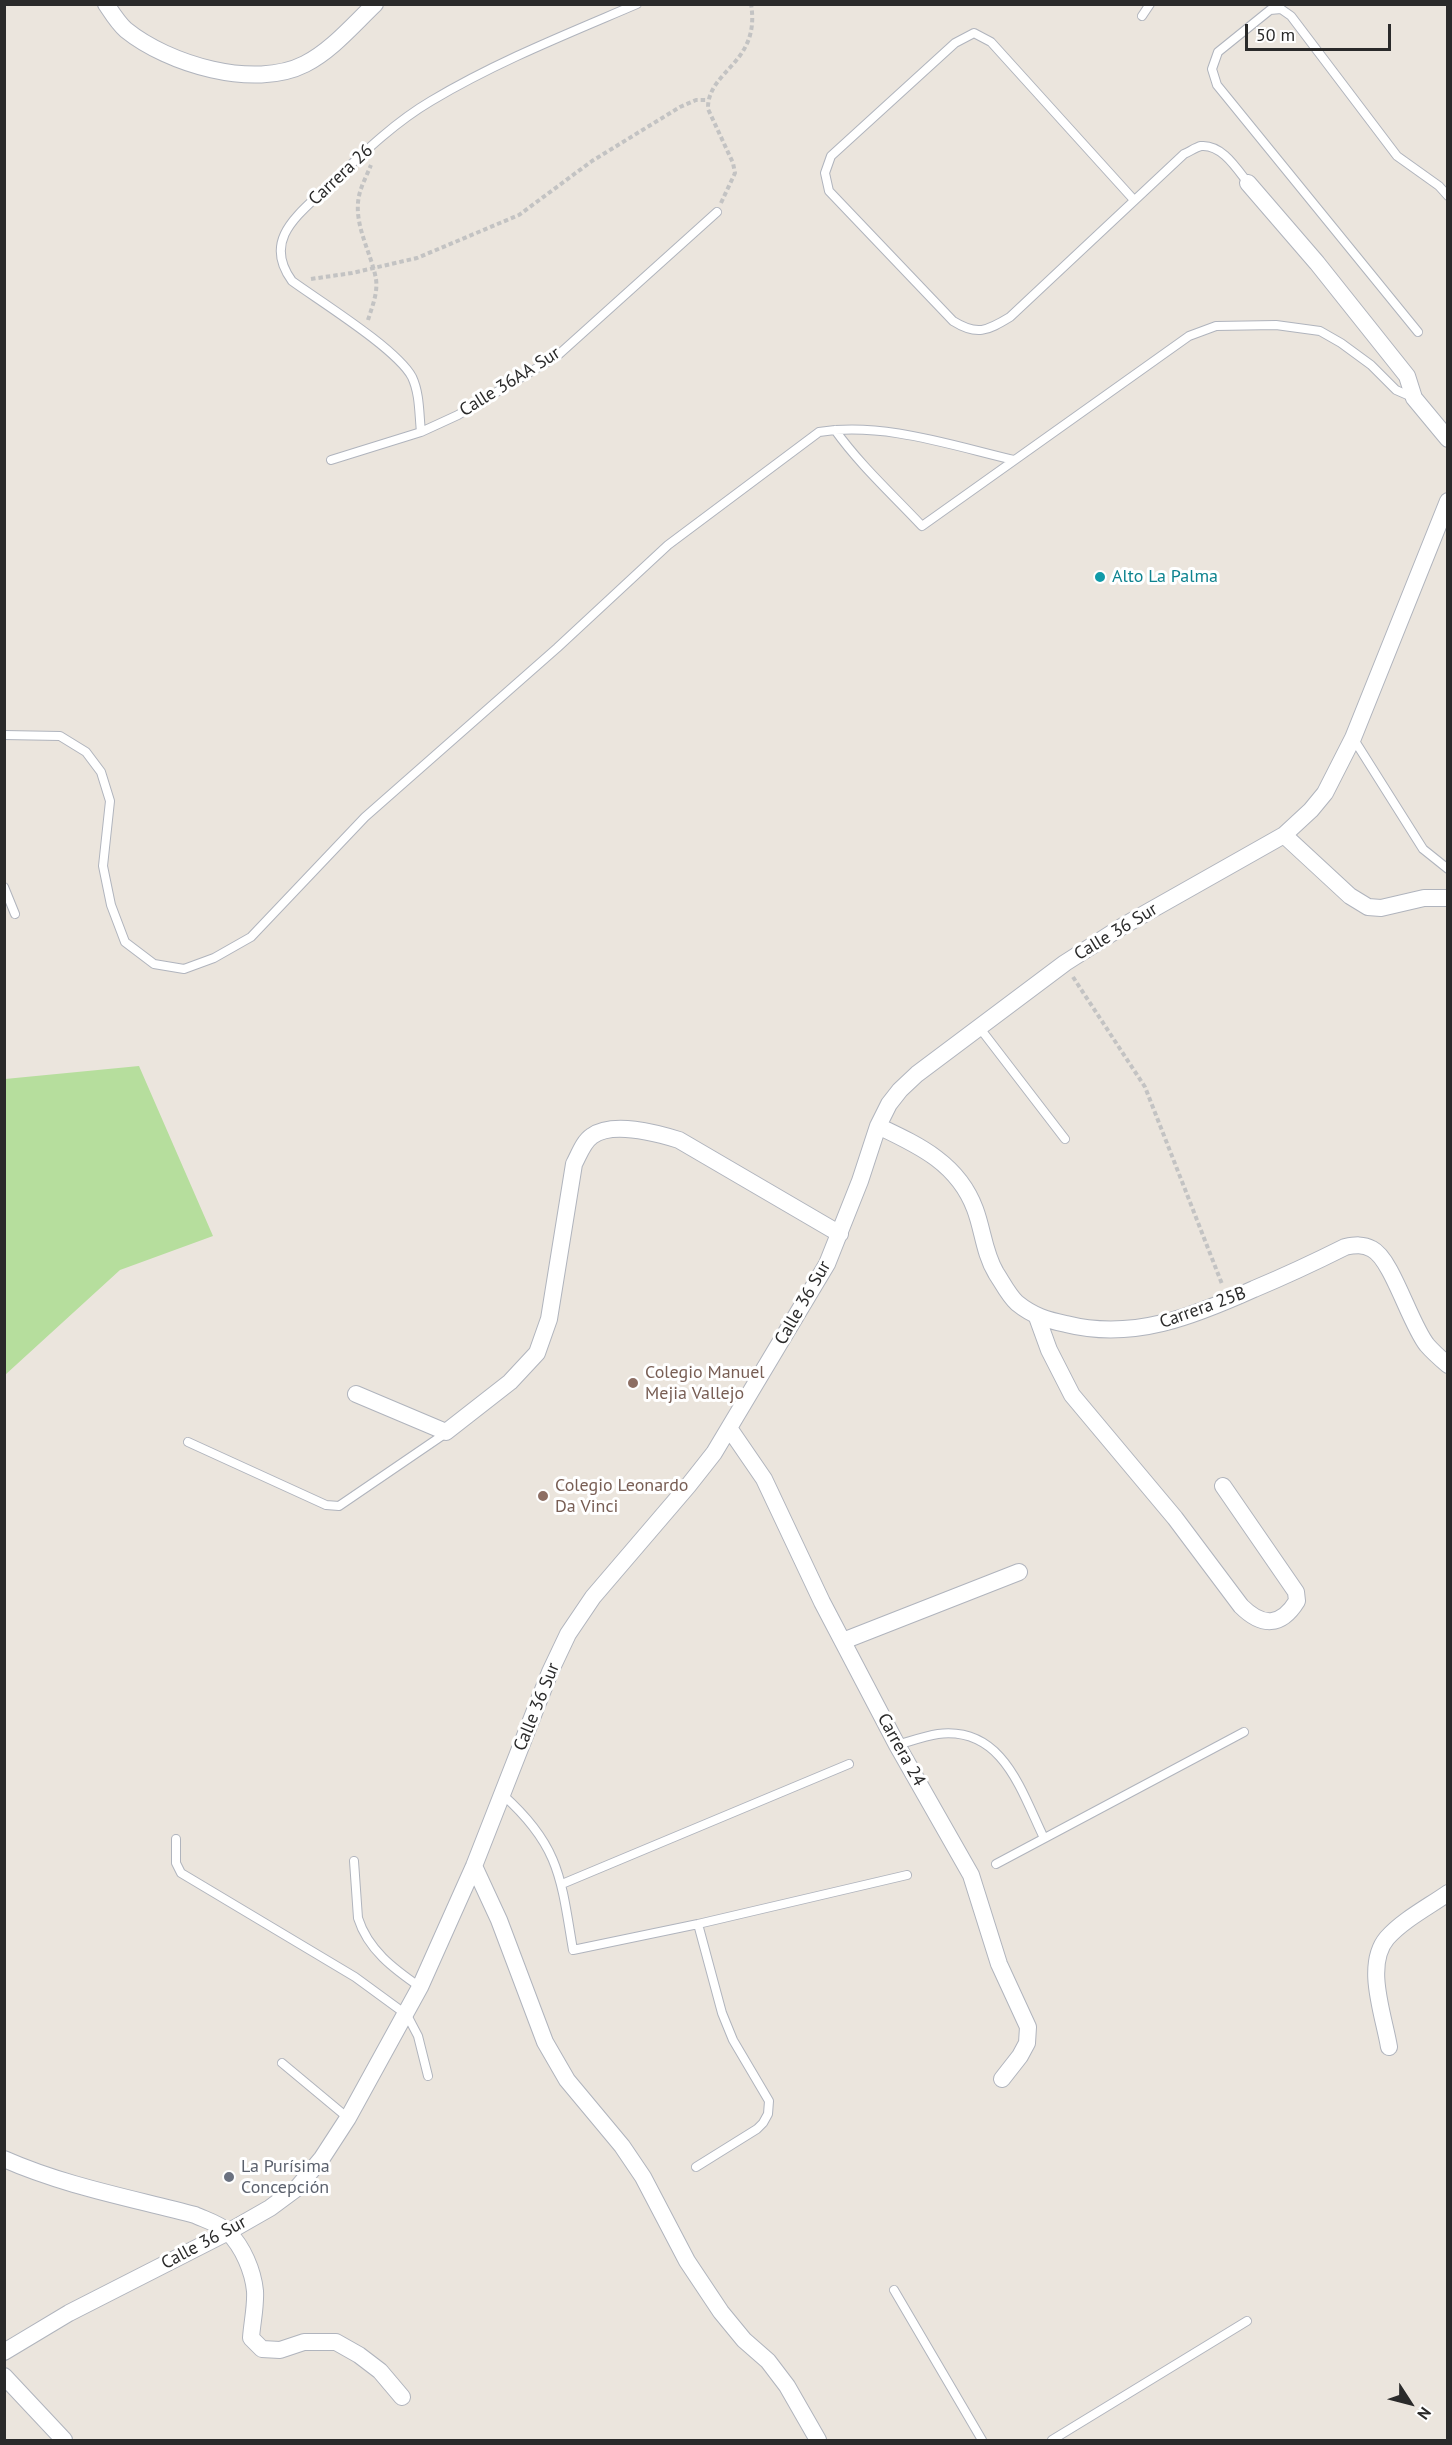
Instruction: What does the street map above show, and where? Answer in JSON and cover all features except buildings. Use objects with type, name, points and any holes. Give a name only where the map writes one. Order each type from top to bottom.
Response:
[{"type":"street","points":[[106,4],[124,28],[143,42],[173,57],[221,72],[257,74],[284,72],[304,64],[325,51],[375,4]]},
{"type":"street","points":[[1248,183],[1317,263],[1407,376],[1414,398],[1448,439]]},
{"type":"street","name":"Calle 36 Sur","points":[[4,2352],[69,2313],[228,2232],[270,2208],[297,2188],[322,2158],[348,2118],[420,1987],[474,1866],[550,1672],[568,1634],[593,1597],[714,1453],[827,1264],[878,1126],[889,1104],[917,1074],[1065,963],[1123,926],[1284,835],[1311,810],[1339,770],[1448,501]]},
{"type":"street","points":[[1284,835],[1350,896],[1368,908],[1381,908],[1424,898],[1448,898]]},
{"type":"street","name":"Carrera 25B","points":[[878,1126],[924,1148],[948,1166],[964,1185],[975,1209],[985,1247],[995,1271],[1015,1301],[1037,1317],[1077,1327],[1115,1331],[1170,1322],[1229,1301],[1345,1247],[1360,1244],[1374,1249],[1385,1262],[1411,1319],[1427,1346],[1448,1365]]},
{"type":"street","points":[[356,1394],[446,1432],[510,1382],[537,1353],[549,1319],[574,1164],[582,1147],[591,1136],[605,1131],[655,1132],[679,1140],[840,1234]]},
{"type":"street","points":[[1037,1317],[1049,1350],[1072,1395],[1175,1518],[1241,1606],[1252,1617],[1264,1623],[1278,1619],[1292,1610],[1297,1601],[1296,1592],[1223,1486]]},
{"type":"street","name":"Carrera 24","points":[[729,1428],[764,1479],[822,1602],[897,1745],[971,1875],[999,1964],[1028,2027],[1027,2043],[1002,2079]]},
{"type":"street","points":[[843,1641],[1019,1572]]},
{"type":"street","points":[[474,1866],[499,1920],[545,2042],[567,2080],[622,2146],[643,2177],[687,2261],[721,2312],[744,2340],[768,2361],[787,2386],[819,2440]]},
{"type":"street","points":[[1389,2047],[1376,1974],[1376,1961],[1380,1950],[1388,1938],[1403,1924],[1448,1893]]},
{"type":"street","points":[[4,2159],[73,2186],[195,2215],[214,2223],[228,2232],[252,2272],[255,2293],[251,2338],[262,2349],[280,2350],[304,2342],[336,2342],[359,2355],[380,2371],[402,2397]]},
{"type":"street","points":[[4,2376],[64,2440]]},
{"type":"lane","name":"Carrera 26","points":[[292,281],[282,262],[281,242],[285,231],[382,137],[429,102],[474,77],[637,4]]},
{"type":"lane","points":[[1142,16],[1150,4]]},
{"type":"lane","points":[[1418,332],[1217,85],[1212,69],[1218,52],[1270,10],[1281,9],[1291,16],[1397,156],[1439,186],[1448,196]]},
{"type":"lane","points":[[1134,200],[991,42],[974,33],[955,43],[831,156],[825,173],[829,191],[953,321],[968,330],[993,328],[1010,317],[1184,154],[1200,146],[1214,148],[1228,158],[1248,183]]},
{"type":"lane","name":"Calle 36AA Sur","points":[[331,460],[421,432],[458,415],[557,356],[717,212]]},
{"type":"lane","points":[[292,281],[392,354],[411,376],[417,392],[421,432]]},
{"type":"lane","points":[[835,430],[854,455],[922,526],[1189,336],[1216,326],[1276,325],[1320,331],[1371,365],[1396,390],[1414,398]]},
{"type":"lane","points":[[4,735],[60,736],[86,752],[101,772],[110,801],[103,866],[111,905],[125,942],[154,964],[184,969],[214,958],[251,937],[365,817],[557,648],[668,545],[819,432],[880,429],[1014,460]]},
{"type":"lane","points":[[1353,738],[1423,849],[1448,869]]},
{"type":"lane","points":[[4,887],[15,914]]},
{"type":"lane","points":[[979,1027],[1065,1139]]},
{"type":"lane","points":[[188,1442],[326,1505],[339,1506],[446,1432]]},
{"type":"lane","points":[[996,1864],[1245,1732]]},
{"type":"lane","points":[[897,1745],[939,1734],[973,1736],[992,1747],[1006,1762],[1044,1838]]},
{"type":"lane","points":[[562,1884],[849,1764]]},
{"type":"lane","points":[[502,1795],[522,1812],[547,1844],[562,1884],[573,1950],[698,1924],[907,1875]]},
{"type":"lane","points":[[177,1839],[176,1863],[181,1873],[356,1977],[406,2015],[418,2036],[428,2076]]},
{"type":"lane","points":[[354,1861],[357,1918],[360,1926],[380,1956],[420,1987]]},
{"type":"lane","points":[[696,2167],[757,2130],[768,2114],[769,2101],[729,2031],[698,1924]]},
{"type":"lane","points":[[282,2063],[348,2118]]},
{"type":"lane","points":[[894,2290],[982,2440]]},
{"type":"lane","points":[[1052,2440],[1247,2321]]},
{"type":"path","points":[[717,212],[735,173],[733,163],[708,109],[708,100],[712,90],[745,52],[751,34],[753,17],[751,4]]},
{"type":"path","points":[[292,281],[373,268],[417,258],[519,215],[592,161],[680,107],[696,100],[708,100]]},
{"type":"path","points":[[364,333],[376,295],[373,268],[362,234],[358,196],[382,137]]},
{"type":"path","points":[[1065,963],[1145,1087],[1229,1301]]},
{"type":"green space","points":[[139,1066],[213,1236],[120,1270],[5,1375],[5,1079]]},
{"type":"place","name":"Alto La Palma","points":[[1100,577]]},
{"type":"place","name":"Colegio Manuel Mejia Vallejo","points":[[633,1383]]},
{"type":"place","name":"Colegio Leonardo Da Vinci","points":[[543,1496]]},
{"type":"place","name":"La Purísima Concepción","points":[[229,2177]]}]
